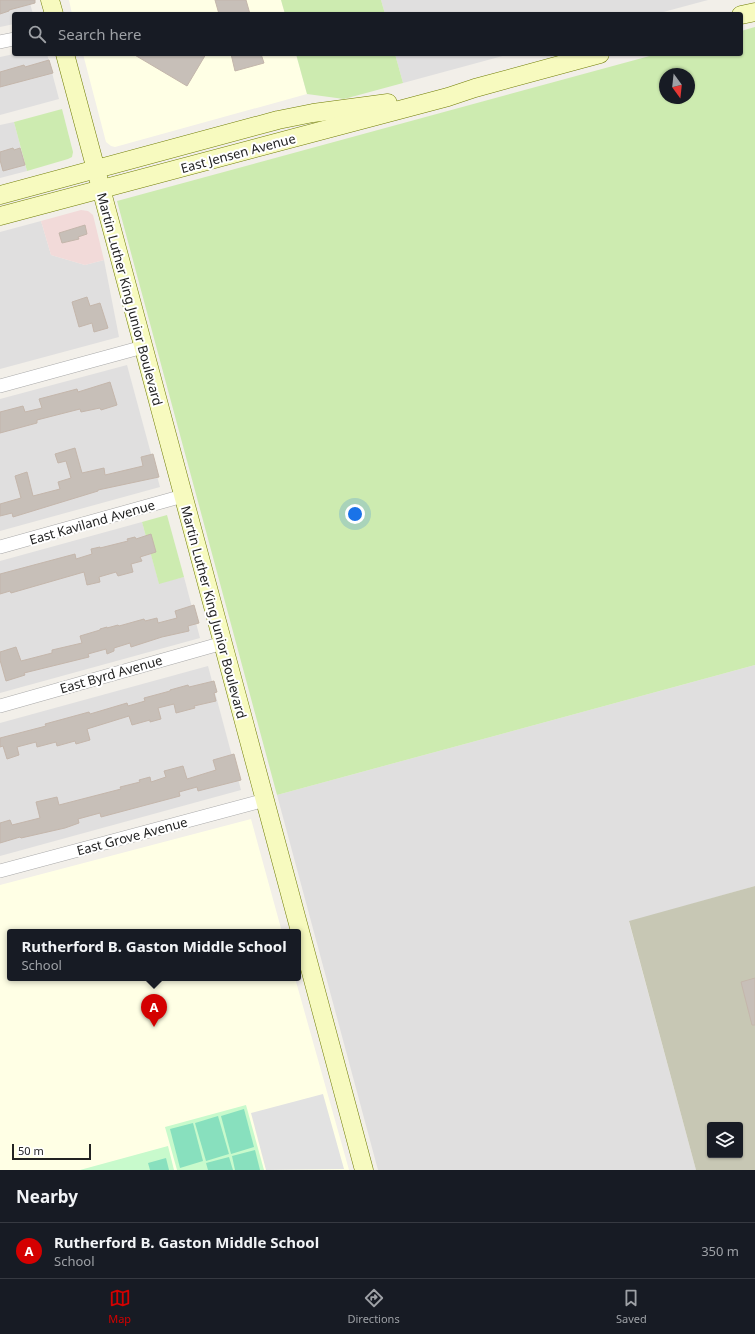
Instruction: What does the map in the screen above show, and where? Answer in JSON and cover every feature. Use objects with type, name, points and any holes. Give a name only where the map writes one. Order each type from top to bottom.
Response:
[{"type":"street","points":[[50,0],[53,12]]},
{"type":"street","points":[[743,15],[755,12]]},
{"type":"street","points":[[0,42],[12,39]]},
{"type":"street","name":"Martin Luther King Junior Boulevard","points":[[66,56],[300,929]]},
{"type":"street","name":"East Jensen Avenue","points":[[0,216],[448,98],[475,88],[593,56]]},
{"type":"street","name":"East Jensen Avenue","points":[[0,195],[278,120],[313,113],[373,106],[440,92],[475,88]]},
{"type":"street","points":[[0,386],[143,347]]},
{"type":"street","name":"East Kaviland Avenue","points":[[0,547],[183,496]]},
{"type":"street","name":"East Byrd Avenue","points":[[0,706],[223,643]]},
{"type":"street","name":"East Grove Avenue","points":[[0,871],[265,800]]},
{"type":"street","name":"Martin Luther King Junior Boulevard","points":[[301,935],[364,1170]]},
{"type":"shaded area","points":[[0,0],[29,0],[32,12],[12,12],[12,24],[0,27]]},
{"type":"shaded area","points":[[69,0],[281,0],[284,12],[72,12]]},
{"type":"shaded area","points":[[381,0],[708,0],[663,12],[384,12]]},
{"type":"shaded area","points":[[12,54],[12,56],[48,56],[59,99],[0,115],[0,57]]},
{"type":"shaded area","points":[[84,56],[297,56],[307,94],[115,147],[106,142]]},
{"type":"shaded area","points":[[396,56],[503,56],[403,83]]},
{"type":"shaded area","points":[[14,122],[27,171],[0,178],[0,125]]},
{"type":"shaded area","points":[[81,210],[88,211],[93,215],[104,260],[85,265],[51,255],[41,221]]},
{"type":"shaded area","points":[[41,221],[51,255],[85,265],[104,260],[119,337],[0,369],[0,232]]},
{"type":"shaded area","points":[[127,365],[160,487],[0,531],[0,399]]},
{"type":"shaded area","points":[[142,522],[159,583],[184,577],[200,638],[0,693],[0,561]]},
{"type":"shaded area","points":[[755,665],[755,886],[629,922],[696,1170],[378,1170],[277,795]]},
{"type":"shaded area","points":[[208,666],[241,790],[0,856],[0,723]]},
{"type":"shaded area","points":[[251,819],[281,929],[7,929],[7,981],[296,981],[349,1170],[0,1170],[0,885]]},
{"type":"shaded area","points":[[755,886],[755,1170],[696,1170],[629,921]]},
{"type":"shaded area","points":[[323,1094],[344,1169],[266,1170],[251,1113]]},
{"type":"green space","points":[[281,0],[381,0],[384,12],[284,12]]},
{"type":"green space","points":[[755,27],[755,665],[277,795],[117,201],[650,56],[743,56],[743,30]]},
{"type":"green space","points":[[297,56],[396,56],[403,83],[344,99],[307,94]]},
{"type":"green space","points":[[62,109],[73,152],[72,157],[27,171],[14,122]]},
{"type":"green space","points":[[167,515],[184,577],[159,584],[142,522]]},
{"type":"green space","points":[[246,1105],[264,1170],[177,1170],[165,1127]]},
{"type":"green space","points":[[244,1109],[254,1147],[231,1154],[221,1116]]},
{"type":"green space","points":[[218,1116],[229,1154],[206,1161],[195,1123]]},
{"type":"green space","points":[[193,1123],[203,1161],[180,1168],[170,1129]]},
{"type":"green space","points":[[168,1146],[174,1170],[80,1170]]},
{"type":"green space","points":[[255,1150],[260,1170],[235,1170],[232,1156]]},
{"type":"green space","points":[[229,1157],[233,1170],[208,1170],[206,1163]]},
{"type":"green space","points":[[166,1158],[169,1170],[150,1170],[148,1163]]},
{"type":"building","points":[[0,0],[35,0],[35,3],[0,14]]},
{"type":"building","points":[[215,0],[246,0],[249,12],[218,12]]},
{"type":"building","points":[[136,56],[205,56],[187,86]]},
{"type":"building","points":[[231,56],[262,56],[264,63],[235,71]]},
{"type":"building","points":[[49,60],[53,73],[0,87],[0,72]]},
{"type":"building","points":[[13,148],[14,150],[20,148],[25,165],[3,171],[0,160],[0,152]]},
{"type":"building","points":[[85,225],[87,234],[78,237],[79,239],[62,243],[59,233]]},
{"type":"building","points":[[87,297],[90,306],[100,303],[108,328],[94,332],[92,323],[79,327],[72,302]]},
{"type":"building","points":[[110,382],[117,405],[101,410],[100,408],[81,412],[80,409],[37,420],[37,423],[0,433],[0,412],[23,406],[25,412],[42,408],[39,399],[77,389],[78,392]]},
{"type":"building","points":[[75,448],[82,473],[104,468],[105,475],[143,466],[141,457],[153,454],[159,477],[98,490],[13,517],[12,513],[0,516],[0,504],[21,498],[15,476],[27,472],[33,496],[60,489],[58,482],[71,478],[66,461],[58,463],[55,454]]},
{"type":"building","points":[[151,534],[156,552],[140,557],[142,561],[131,564],[133,572],[118,576],[116,572],[99,577],[100,582],[87,585],[84,572],[11,593],[10,591],[0,594],[0,574],[75,554],[76,559],[92,554],[91,549],[128,541],[127,539],[135,537],[136,539]]},
{"type":"building","points":[[194,605],[199,623],[188,626],[189,631],[162,637],[131,647],[130,643],[114,648],[114,651],[107,654],[106,649],[88,654],[89,657],[24,673],[25,675],[6,681],[0,660],[0,652],[16,647],[21,661],[52,653],[52,650],[82,643],[80,636],[107,627],[119,626],[144,619],[145,621],[157,618],[158,623],[177,618],[175,611]]},
{"type":"building","points":[[214,681],[217,692],[214,693],[216,701],[194,706],[195,708],[176,713],[174,704],[158,708],[161,719],[150,722],[150,720],[132,725],[129,716],[87,729],[90,740],[76,744],[75,741],[57,746],[56,742],[37,747],[36,742],[17,747],[19,755],[7,759],[3,746],[0,747],[0,738],[46,726],[45,724],[89,712],[90,714],[127,703],[128,706],[145,701],[144,698],[170,690],[188,685],[189,687]]},
{"type":"building","points":[[234,754],[241,780],[198,791],[197,787],[179,792],[180,796],[101,817],[100,813],[78,819],[79,823],[65,828],[20,837],[0,843],[0,823],[10,820],[12,825],[40,818],[36,802],[57,797],[59,805],[121,789],[120,787],[140,782],[139,780],[150,777],[151,782],[166,777],[164,771],[183,766],[187,779],[216,770],[213,760]]},
{"type":"building","points":[[755,978],[755,1025],[752,1025],[741,982]]},
{"type":"place","name":"Rutherford B. Gaston Middle School","points":[[154,1027]]}]
